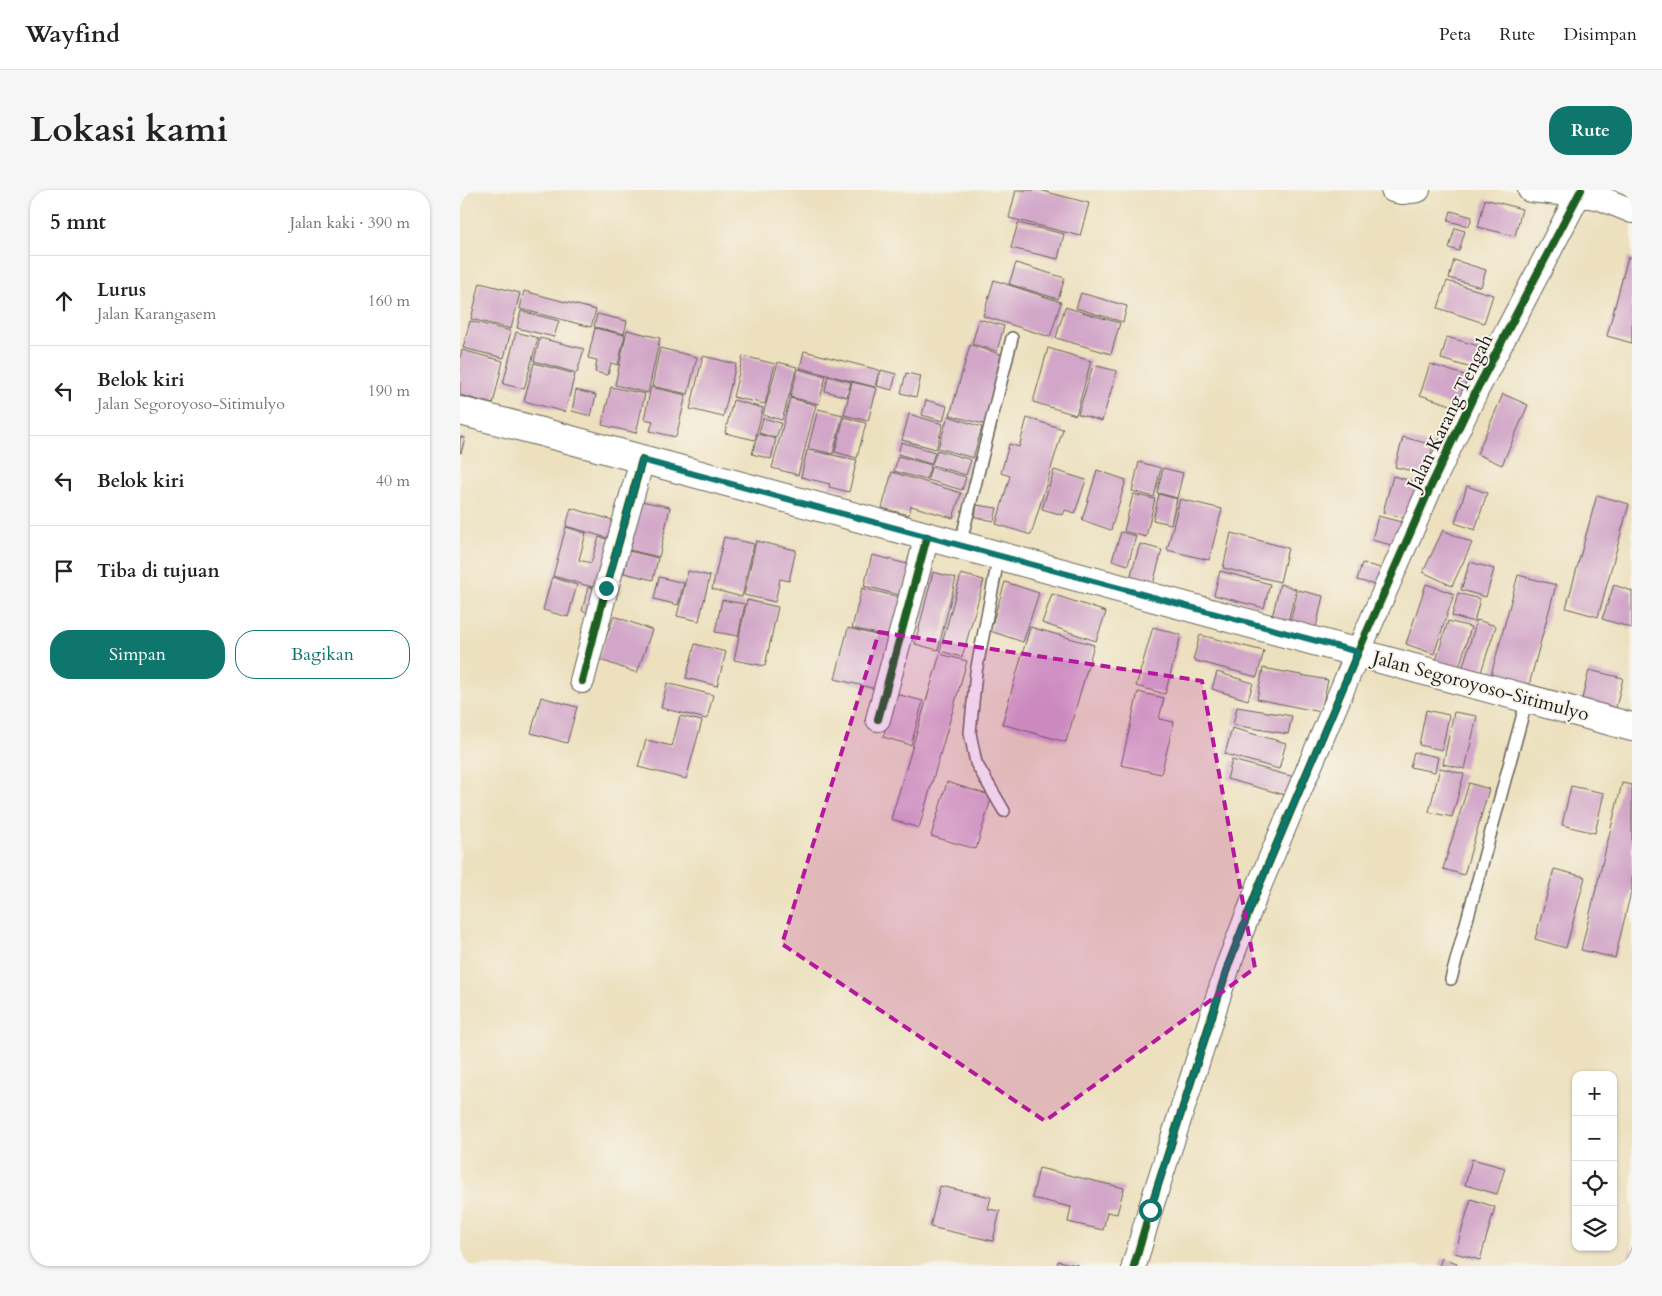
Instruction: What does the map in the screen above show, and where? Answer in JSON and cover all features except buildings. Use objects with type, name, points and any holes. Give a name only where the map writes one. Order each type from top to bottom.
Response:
[{"type":"main road","name":"Jalan Segoroyoso-Sitimulyo","points":[[460,411],[1632,727]]},
{"type":"street","points":[[1393,190],[1402,192],[1418,190]]},
{"type":"street","points":[[1530,190],[1579,193],[1600,198],[1632,210]]},
{"type":"street","name":"Jalan Karang Tengah","points":[[1134,1266],[1229,963],[1259,886],[1430,488],[1476,391],[1579,193]]},
{"type":"street","points":[[582,681],[642,460]]},
{"type":"street","points":[[878,719],[927,536]]},
{"type":"lane","points":[[960,545],[1012,338]]},
{"type":"lane","points":[[999,555],[976,672],[970,733],[976,762],[1004,811]]},
{"type":"lane","points":[[1451,979],[1528,698]]},
{"type":"highlighted area","points":[[879,632],[1202,681],[1255,968],[1045,1121],[782,944]]},
{"type":"cycle path","points":[[1134,1266],[1229,963],[1259,886],[1430,488],[1476,391],[1581,190]]},
{"type":"cycle path","points":[[582,681],[642,460]]},
{"type":"cycle path","points":[[878,719],[927,537]]},
{"type":"route","points":[[606,588],[642,460],[1358,652],[1259,886],[1229,963],[1150,1210]]}]
